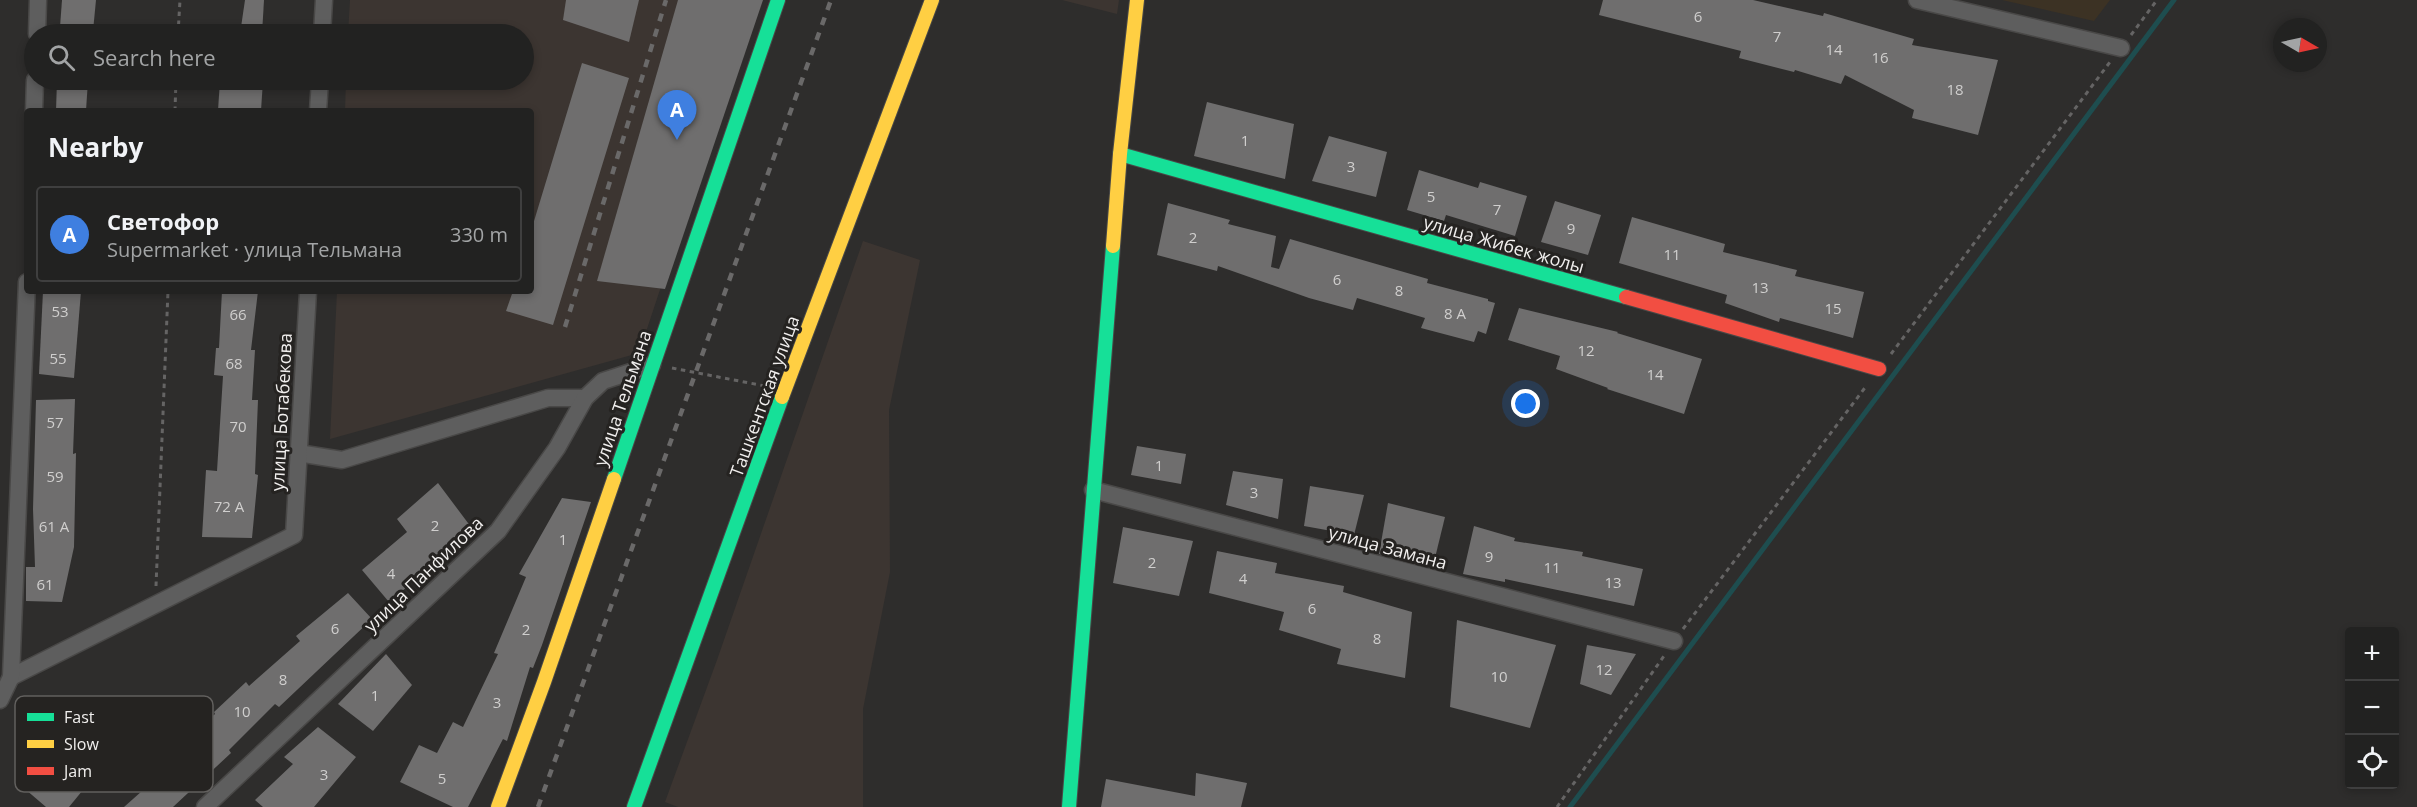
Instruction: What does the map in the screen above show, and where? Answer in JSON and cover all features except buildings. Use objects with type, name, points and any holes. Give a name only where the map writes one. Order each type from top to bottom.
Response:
[{"type":"main road","name":"улица Тельмана","points":[[498,807],[544,682],[778,0]]},
{"type":"main road","name":"Ташкентская улица","points":[[634,807],[784,390],[932,0]]},
{"type":"main road","points":[[1069,807],[1120,154],[1137,0]]},
{"type":"main road","name":"улица Жибек жолы","points":[[1120,154],[1879,369]]},
{"type":"street","points":[[37,24],[38,0]]},
{"type":"street","points":[[323,24],[324,0]]},
{"type":"street","points":[[1917,0],[2121,48]]},
{"type":"street","points":[[34,108],[35,90]]},
{"type":"street","points":[[318,108],[319,90]]},
{"type":"street","points":[[0,700],[11,677],[27,294]]},
{"type":"street","name":"улица Ботабекова","points":[[155,605],[294,535],[308,294]]},
{"type":"street","name":"улица Панфилова","points":[[205,807],[498,531],[557,448],[585,398],[603,381],[652,365]]},
{"type":"street","points":[[298,453],[342,460],[548,398],[585,398]]},
{"type":"street","name":"улица Замана","points":[[1093,490],[1674,641]]},
{"type":"street","points":[[11,677],[155,605]]},
{"type":"path","points":[[179,24],[180,0]]},
{"type":"path","points":[[1557,807],[1674,641],[2157,0]]},
{"type":"path","points":[[175,108],[176,90]]},
{"type":"path","points":[[155,605],[168,294]]},
{"type":"path","points":[[652,365],[784,390]]},
{"type":"shaded area","points":[[350,0],[756,0],[639,353],[330,439],[337,294],[534,294],[534,108],[345,108],[346,90],[534,90],[534,24],[349,24]]},
{"type":"shaded area","points":[[1062,0],[1119,0],[1117,14]]},
{"type":"shaded area","points":[[2002,0],[2110,0],[2094,21]]},
{"type":"shaded area","points":[[863,241],[920,260],[889,410],[890,572],[863,709],[863,807],[678,807],[665,802]]},
{"type":"waterway","points":[[1570,807],[2174,0]]},
{"type":"railway","points":[[565,327],[666,0]]},
{"type":"railway","points":[[538,807],[831,0]]},
{"type":"traffic: fast","points":[[614,479],[778,0]]},
{"type":"traffic: fast","points":[[1120,154],[1626,297]]},
{"type":"traffic: fast","points":[[1069,807],[1113,246]]},
{"type":"traffic: fast","points":[[634,807],[782,397]]},
{"type":"traffic: slow","points":[[782,397],[932,0]]},
{"type":"traffic: slow","points":[[1113,246],[1120,154],[1137,0]]},
{"type":"traffic: slow","points":[[498,807],[614,479]]},
{"type":"traffic: jam","points":[[1626,297],[1879,369]]},
{"type":"place","name":"Светофор","points":[[677,140]]}]
